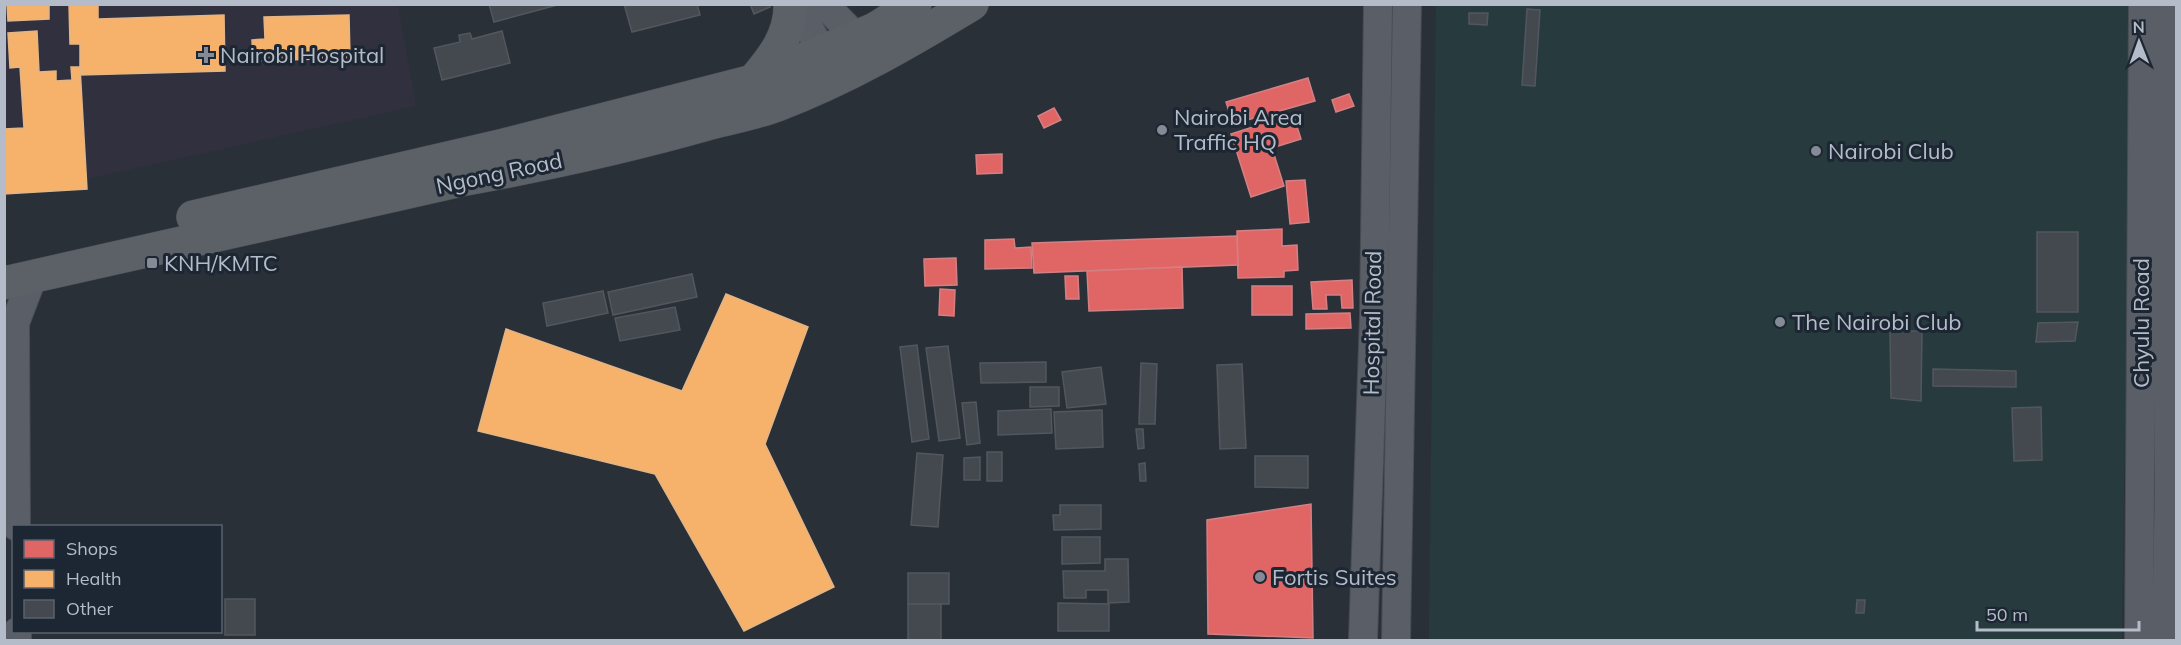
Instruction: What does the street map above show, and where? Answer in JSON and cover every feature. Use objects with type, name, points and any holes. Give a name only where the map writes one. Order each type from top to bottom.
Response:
[{"type":"main road","points":[[753,81],[777,50],[787,31],[790,4]]},
{"type":"main road","name":"Ngong Road","points":[[19,280],[454,182],[644,142],[775,106],[827,67],[861,50],[875,29],[915,4]]},
{"type":"main road","name":"Ngong Road","points":[[861,50],[891,52],[972,4]]},
{"type":"main road","name":"Ngong Road","points":[[4,260],[504,145],[753,81],[827,67]]},
{"type":"street","points":[[796,4],[827,67]]},
{"type":"street","points":[[824,4],[861,50]]},
{"type":"street","name":"Hospital Road","points":[[1363,640],[1374,316],[1378,4]]},
{"type":"street","name":"Hospital Road","points":[[1396,640],[1407,4]]},
{"type":"street","name":"Chyulu Road","points":[[2139,640],[2143,4]]},
{"type":"street","name":"Chyulu Road","points":[[2166,640],[2169,489],[2166,207],[2168,4]]},
{"type":"street","points":[[16,525],[10,315],[19,280]]},
{"type":"shaded area","name":"Nairobi Hospital","points":[[4,5],[398,5],[416,106],[5,197]]},
{"type":"green space","name":"The Nairobi Club","points":[[1436,5],[2131,5],[2122,640],[1429,640]]},
{"type":"building: Shops","points":[[1308,78],[1315,101],[1233,124],[1226,102]]},
{"type":"building: Shops","points":[[1349,94],[1354,106],[1336,112],[1332,100]]},
{"type":"building: Shops","points":[[1054,108],[1061,120],[1044,128],[1038,116]]},
{"type":"building: Shops","points":[[1272,114],[1273,121],[1293,114],[1301,139],[1272,148],[1284,186],[1251,197],[1231,134],[1259,125],[1257,118]]},
{"type":"building: Shops","points":[[1002,154],[1002,173],[977,174],[976,155]]},
{"type":"building: Shops","points":[[1305,180],[1309,222],[1290,224],[1286,181]]},
{"type":"building: Shops","points":[[1282,229],[1282,246],[1297,245],[1298,270],[1284,271],[1284,277],[1238,278],[1237,231]]},
{"type":"building: Shops","points":[[1237,236],[1238,265],[1034,273],[1032,243]]},
{"type":"building: Shops","points":[[1014,239],[1015,248],[1031,247],[1032,268],[985,269],[985,240]]},
{"type":"building: Shops","points":[[956,258],[957,285],[925,286],[924,259]]},
{"type":"building: Shops","points":[[1182,267],[1183,308],[1089,311],[1087,271]]},
{"type":"building: Shops","points":[[1065,276],[1078,276],[1079,299],[1066,299]]},
{"type":"building: Shops","points":[[1352,280],[1353,308],[1342,308],[1341,295],[1326,295],[1327,309],[1313,309],[1311,282]]},
{"type":"building: Shops","points":[[1252,286],[1292,286],[1292,315],[1252,315]]},
{"type":"building: Shops","points":[[940,289],[955,290],[954,316],[939,315]]},
{"type":"building: Shops","points":[[1350,313],[1351,328],[1306,329],[1306,314]]},
{"type":"building: Shops","name":"Fortis Suites","points":[[1311,504],[1313,638],[1208,634],[1207,520]]},
{"type":"building: Health","points":[[7,4],[49,4],[49,19],[8,21]]},
{"type":"building: Health","points":[[69,4],[98,4],[98,19],[224,15],[225,71],[80,75],[80,44],[70,44]]},
{"type":"building: Health","points":[[349,15],[350,58],[253,61],[252,40],[265,39],[264,17]]},
{"type":"building: Health","points":[[37,31],[39,72],[56,71],[56,81],[72,80],[71,67],[80,67],[87,189],[4,194],[4,129],[24,128],[20,67],[10,68],[8,33]]},
{"type":"building: Health","points":[[726,294],[808,327],[765,444],[834,587],[744,631],[655,474],[478,431],[506,329],[682,391]]},
{"type":"building: Other","points":[[489,4],[561,4],[494,22]]},
{"type":"building: Other","points":[[624,4],[697,4],[700,15],[632,32]]},
{"type":"building: Other","points":[[750,4],[769,4],[770,7],[754,14]]},
{"type":"building: Other","points":[[1527,9],[1540,10],[1535,86],[1522,85]]},
{"type":"building: Other","points":[[1469,13],[1488,13],[1487,25],[1469,24]]},
{"type":"building: Other","points":[[502,31],[510,63],[442,80],[434,48],[460,42],[459,35],[470,33],[472,39]]},
{"type":"building: Other","points":[[2037,232],[2078,232],[2078,312],[2037,312]]},
{"type":"building: Other","points":[[692,274],[697,297],[613,315],[608,292]]},
{"type":"building: Other","points":[[603,291],[608,313],[547,326],[543,303]]},
{"type":"building: Other","points":[[675,307],[680,330],[620,341],[615,318]]},
{"type":"building: Other","points":[[2078,322],[2075,341],[2036,342],[2038,323]]},
{"type":"building: Other","points":[[1890,331],[1922,331],[1921,401],[1891,398]]},
{"type":"building: Other","points":[[917,345],[929,439],[912,442],[900,347]]},
{"type":"building: Other","points":[[948,346],[960,438],[939,441],[926,348]]},
{"type":"building: Other","points":[[1046,362],[1046,382],[981,383],[980,363]]},
{"type":"building: Other","points":[[1141,363],[1157,364],[1155,424],[1139,424]]},
{"type":"building: Other","points":[[1242,364],[1246,448],[1220,449],[1217,365]]},
{"type":"building: Other","points":[[1101,367],[1106,404],[1067,408],[1062,372]]},
{"type":"building: Other","points":[[1933,369],[2016,371],[2016,387],[1933,386]]},
{"type":"building: Other","points":[[1030,387],[1059,387],[1059,406],[1030,407]]},
{"type":"building: Other","points":[[976,402],[980,443],[967,445],[962,403]]},
{"type":"building: Other","points":[[2041,407],[2042,460],[2014,461],[2012,408]]},
{"type":"building: Other","points":[[1051,409],[1052,433],[998,435],[998,411]]},
{"type":"building: Other","points":[[1102,410],[1103,447],[1056,449],[1054,412]]},
{"type":"building: Other","points":[[1136,429],[1143,429],[1144,448],[1138,449]]},
{"type":"building: Other","points":[[987,452],[1002,452],[1002,481],[987,481]]},
{"type":"building: Other","points":[[917,453],[943,455],[938,527],[911,525]]},
{"type":"building: Other","points":[[1255,456],[1308,456],[1308,488],[1255,487]]},
{"type":"building: Other","points":[[980,457],[980,480],[964,480],[964,458]]},
{"type":"building: Other","points":[[1145,463],[1146,481],[1140,481],[1139,464]]},
{"type":"building: Other","points":[[1060,505],[1101,505],[1101,529],[1054,530],[1053,515],[1060,515]]},
{"type":"building: Other","points":[[1062,537],[1100,537],[1100,563],[1062,564]]},
{"type":"building: Other","points":[[1105,559],[1128,559],[1129,602],[1108,603],[1108,590],[1086,590],[1086,598],[1064,598],[1063,571],[1105,571]]},
{"type":"building: Other","points":[[908,573],[949,573],[949,604],[908,604]]},
{"type":"building: Other","points":[[225,599],[255,599],[255,635],[225,635]]},
{"type":"building: Other","points":[[1857,600],[1865,600],[1864,613],[1856,613]]},
{"type":"building: Other","points":[[1058,603],[1109,604],[1109,631],[1058,631]]},
{"type":"building: Other","points":[[908,604],[941,604],[941,640],[908,640]]},
{"type":"place","name":"Nairobi Hospital","points":[[206,55]]},
{"type":"place","name":"Nairobi Area Traffic HQ","points":[[1162,130]]},
{"type":"place","name":"Nairobi Club","points":[[1816,151]]},
{"type":"place","name":"KNH/KMTC","points":[[152,263]]},
{"type":"place","name":"The Nairobi Club","points":[[1780,322]]},
{"type":"place","name":"Fortis Suites","points":[[1260,577]]}]
